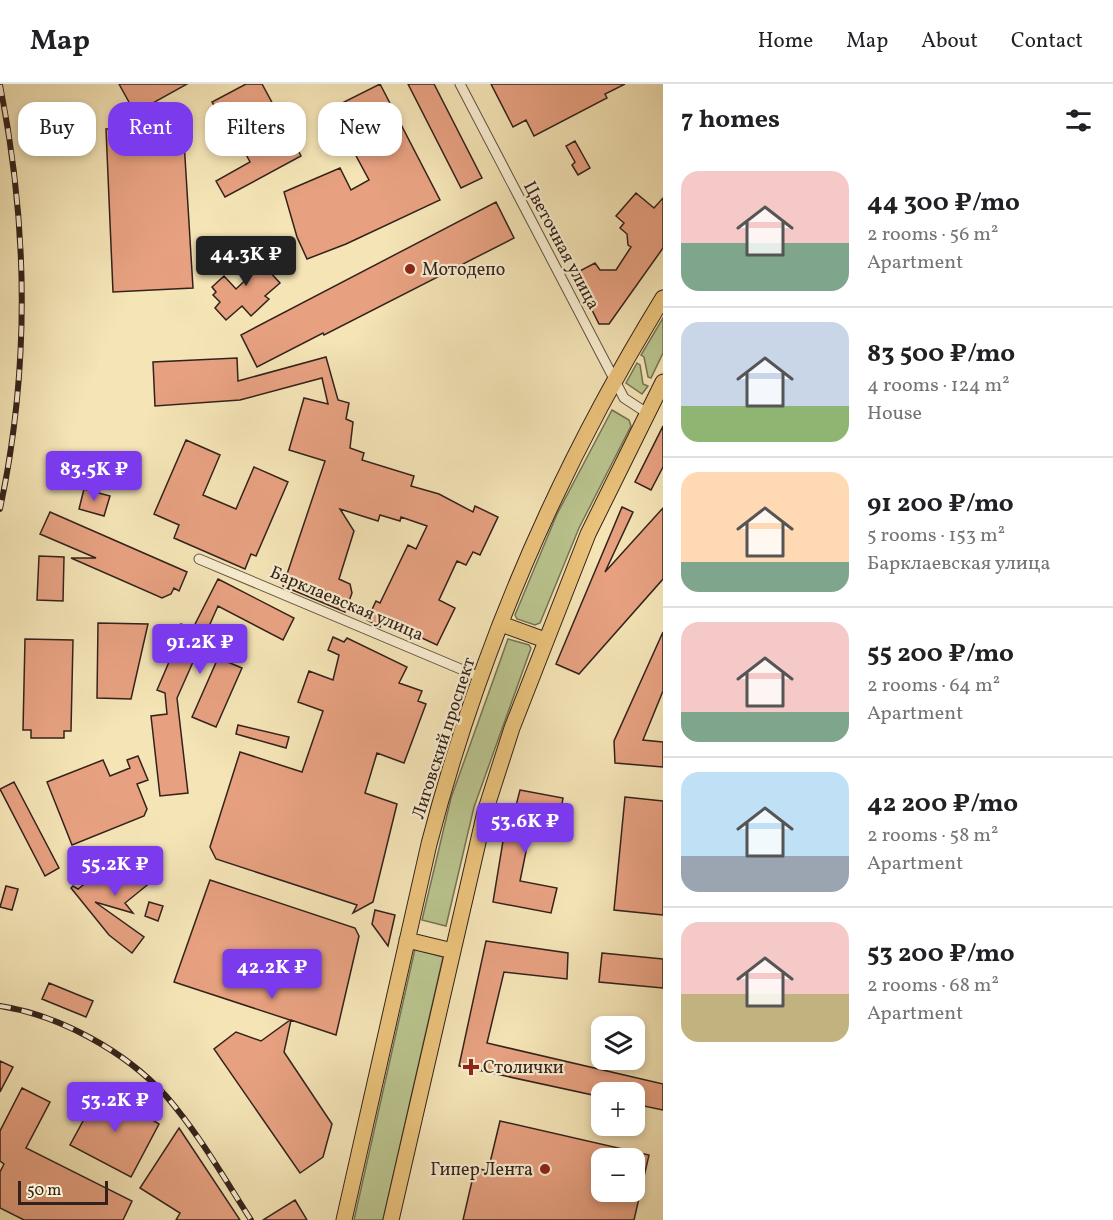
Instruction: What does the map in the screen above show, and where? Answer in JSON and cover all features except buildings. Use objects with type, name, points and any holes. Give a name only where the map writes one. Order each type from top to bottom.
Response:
[{"type":"main road","name":"Лиговский проспект","points":[[344,1220],[442,795],[501,624],[532,543],[615,381],[663,298]]},
{"type":"main road","points":[[391,1220],[484,812],[512,728],[588,534],[663,382]]},
{"type":"main road","points":[[501,624],[545,640]]},
{"type":"main road","points":[[407,940],[453,951]]},
{"type":"street","name":"Цветочная улица","points":[[460,84],[624,398],[647,413]]},
{"type":"street","name":"Барклаевская улица","points":[[199,559],[483,678]]},
{"type":"green space","points":[[663,318],[663,353],[651,378],[648,377],[644,357],[641,355]]},
{"type":"green space","points":[[637,363],[640,365],[643,384],[648,386],[642,394],[626,383]]},
{"type":"green space","points":[[612,410],[629,420],[631,426],[579,528],[540,623],[535,625],[517,619],[515,615],[557,514]]},
{"type":"green space","points":[[508,639],[529,645],[531,648],[474,807],[446,926],[422,920],[451,798]]},
{"type":"green space","points":[[415,949],[443,957],[383,1220],[354,1220]]},
{"type":"railway","points":[[0,85],[16,191],[22,297],[17,403],[0,509]]},
{"type":"railway","points":[[0,1006],[45,1018],[68,1027],[111,1050],[150,1080],[166,1096],[211,1156],[251,1220]]},
{"type":"place","name":"Мотодепо","points":[[410,269]]},
{"type":"place","name":"Столички","points":[[471,1067]]},
{"type":"place","name":"Гипер Лента","points":[[545,1169]]}]
